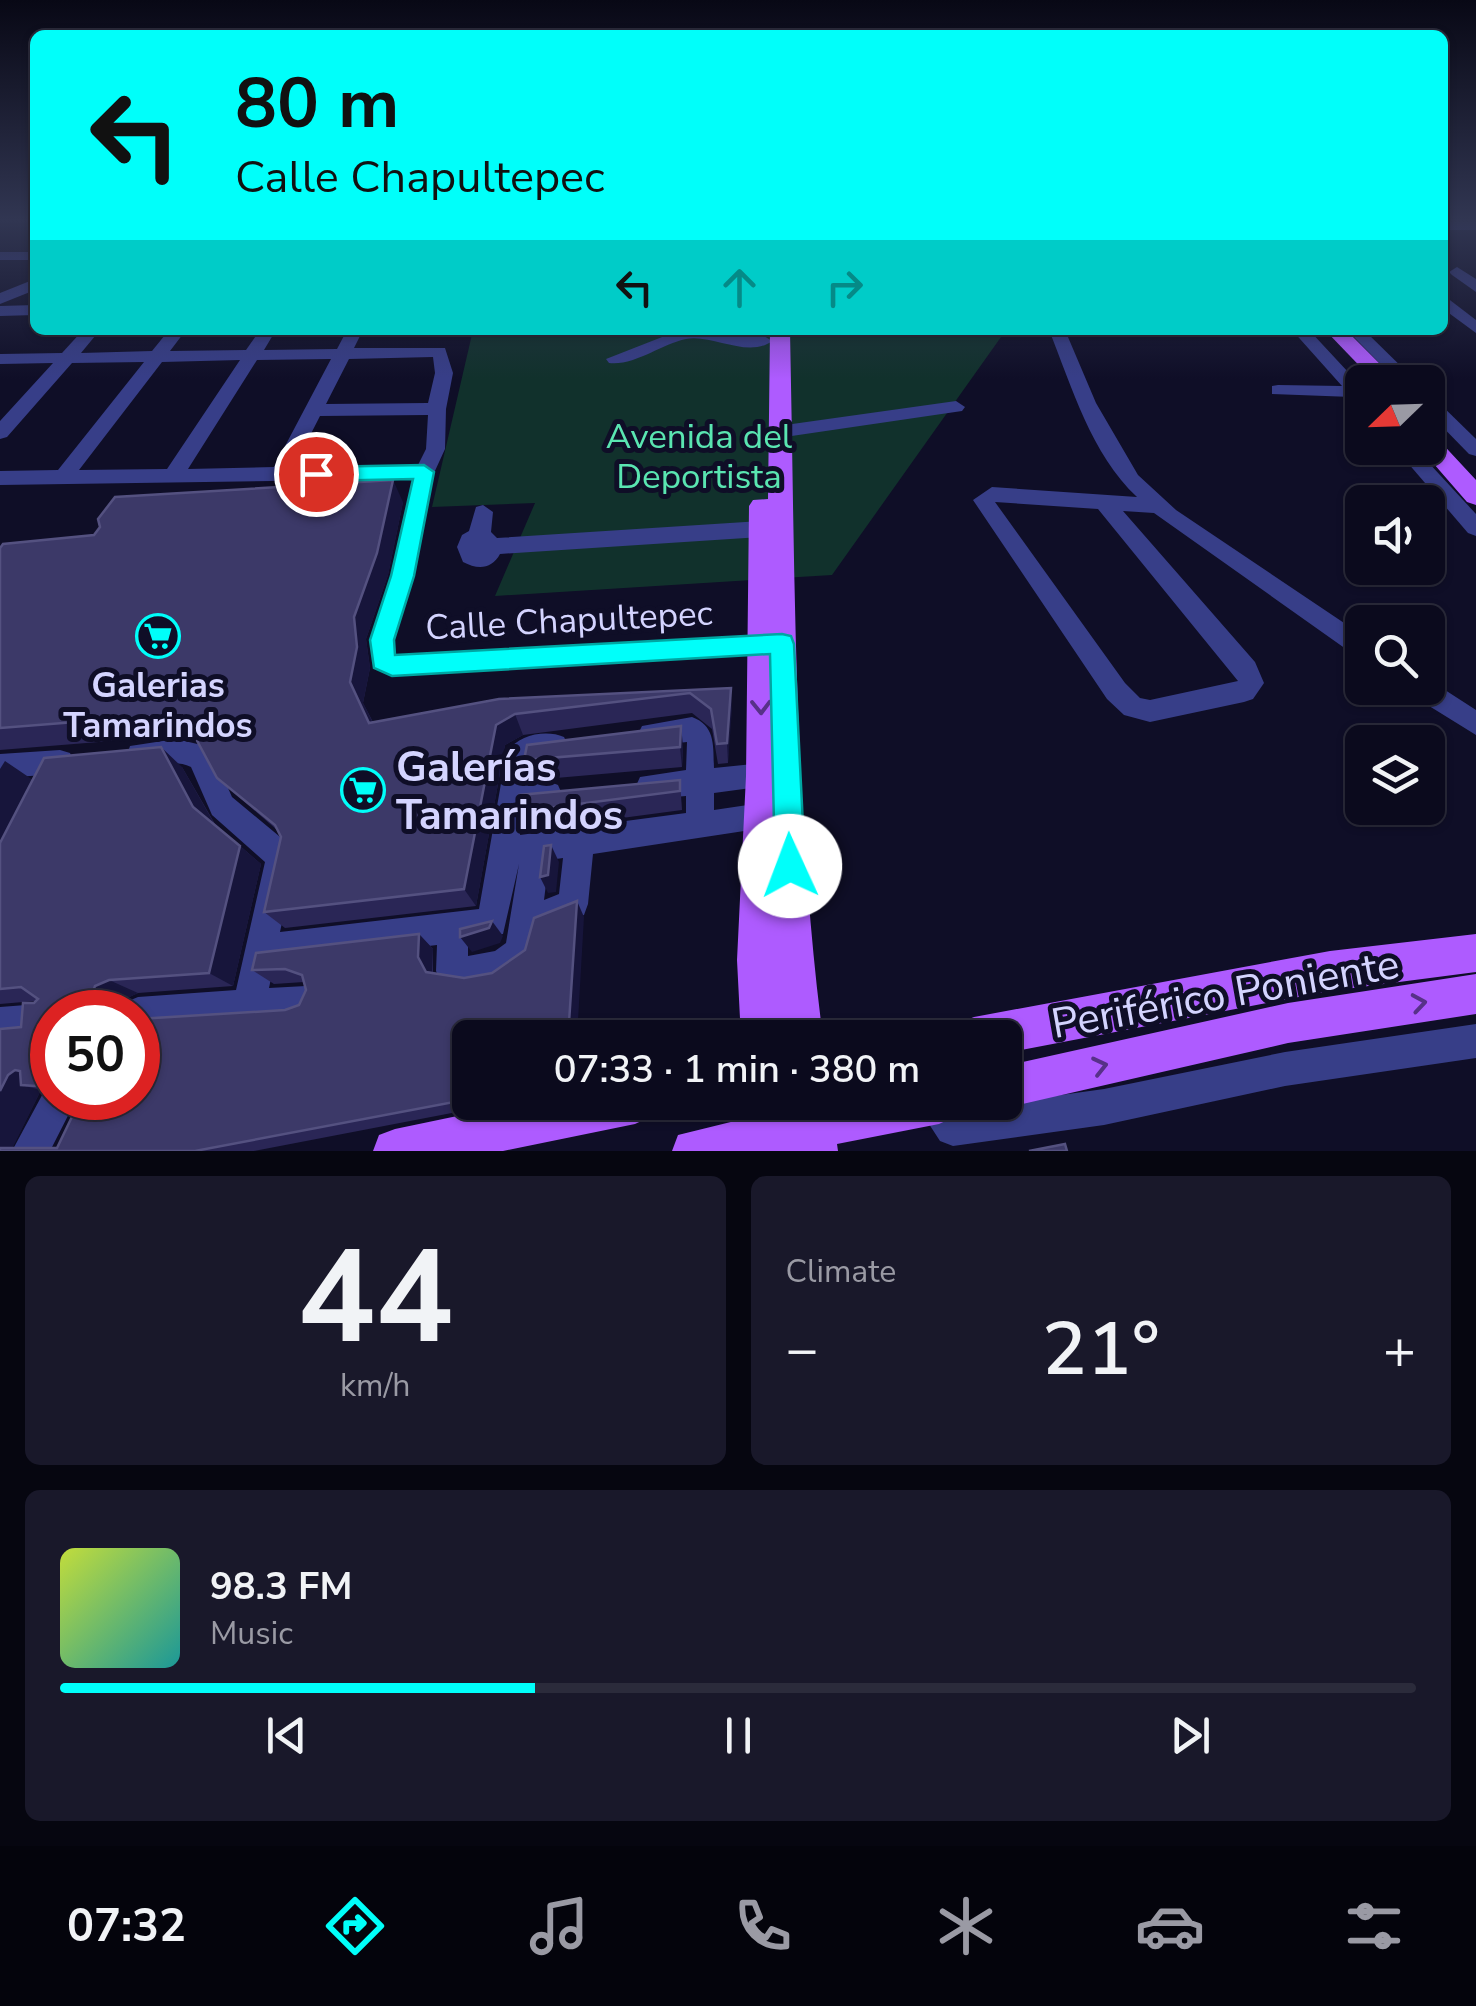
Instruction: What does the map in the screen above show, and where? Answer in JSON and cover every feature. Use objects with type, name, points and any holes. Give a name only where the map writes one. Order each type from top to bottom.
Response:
[{"type":"main road","points":[[761,1020],[756,960],[778,427],[769,335]]},
{"type":"main road","points":[[769,335],[762,528],[800,1020]]},
{"type":"main road","points":[[1325,335],[1346,365]]},
{"type":"main road","points":[[1340,335],[1370,365]]},
{"type":"main road","points":[[1445,443],[1476,477]]},
{"type":"main road","points":[[1445,461],[1476,496]]},
{"type":"main road","name":"Periférico Poniente","points":[[1022,1029],[1330,971],[1476,953]]},
{"type":"main road","name":"Periférico Poniente","points":[[1022,1084],[1288,1023],[1476,994]]},
{"type":"main road","points":[[395,1151],[547,1120]]},
{"type":"main road","points":[[694,1151],[841,1120]]},
{"type":"street","points":[[1457,272],[1476,287]]},
{"type":"street","points":[[0,287],[30,276]]},
{"type":"street","points":[[0,299],[30,286]]},
{"type":"street","points":[[1448,304],[1472,322]]},
{"type":"street","points":[[0,311],[30,310]]},
{"type":"street","points":[[0,434],[88,335]]},
{"type":"street","points":[[64,476],[174,335]]},
{"type":"street","points":[[172,477],[265,335]]},
{"type":"street","points":[[280,474],[352,335]]},
{"type":"street","points":[[615,359],[679,335]]},
{"type":"street","points":[[704,335],[744,342],[766,335]]},
{"type":"street","points":[[1059,335],[1114,458],[1163,510],[1345,635]]},
{"type":"street","points":[[1305,335],[1345,373]]},
{"type":"street","points":[[1360,335],[1391,365]]},
{"type":"street","points":[[0,359],[440,352],[445,372],[437,409],[439,442],[424,472],[0,478]]},
{"type":"street","points":[[1278,390],[1345,391]]},
{"type":"street","points":[[778,427],[956,407]]},
{"type":"street","points":[[313,410],[437,409]]},
{"type":"street","points":[[1445,419],[1476,450]]},
{"type":"street","points":[[1420,465],[1476,528]]},
{"type":"street","name":"Calle Chapultepec","points":[[424,472],[406,561],[382,640],[383,661],[392,665],[771,644]]},
{"type":"street","points":[[1104,504],[1246,669],[1250,683],[1244,691],[1150,710],[1133,707],[1116,692],[983,500],[992,494],[1104,504],[1163,510]]},
{"type":"street","points":[[483,512],[481,555],[762,528]]},
{"type":"street","points":[[1445,703],[1476,724]]},
{"type":"street","points":[[621,737],[692,729],[700,738],[700,826]]},
{"type":"street","points":[[492,923],[519,756],[524,750],[585,741]]},
{"type":"street","points":[[0,766],[185,751],[202,760],[215,796],[234,819],[281,856],[249,1006]]},
{"type":"street","points":[[43,796],[60,762]]},
{"type":"street","points":[[625,788],[763,776]]},
{"type":"street","points":[[512,798],[568,793]]},
{"type":"street","points":[[503,852],[761,817]]},
{"type":"street","points":[[261,950],[492,923],[564,910],[573,904],[578,844]]},
{"type":"street","points":[[453,928],[452,971],[501,967],[521,951],[536,848]]},
{"type":"street","points":[[160,1012],[306,1002]]},
{"type":"street","points":[[0,1024],[30,1022]]},
{"type":"street","points":[[1022,1119],[1104,1108],[1286,1069],[1476,1041]]},
{"type":"street","points":[[30,1151],[47,1120]]},
{"type":"street","points":[[948,1120],[953,1128],[1013,1120]]},
{"type":"green space","name":"Avenida del Deportista","points":[[472,335],[1002,335],[832,575],[495,596],[535,503],[432,507]]},
{"type":"building","points":[[393,480],[377,553],[354,617],[357,647],[350,682],[369,723],[499,699],[731,688],[727,743],[717,744],[711,709],[690,693],[515,714],[496,725],[464,889],[264,912],[281,837],[275,825],[217,778],[194,735],[178,721],[164,715],[0,728],[3,544],[94,535],[100,527],[98,519],[115,497]]},
{"type":"building","points":[[681,726],[680,747],[524,760],[527,745]]},
{"type":"building","points":[[161,747],[193,807],[240,846],[209,973],[109,980],[94,990],[30,990],[30,993],[21,987],[0,989],[0,843],[44,758]]},
{"type":"building","points":[[680,780],[680,791],[516,812],[519,795]]},
{"type":"building","points":[[551,845],[548,875],[540,877],[544,846]]},
{"type":"building","points":[[577,901],[569,1020],[452,1020],[452,1102],[195,1151],[0,1151],[57,1148],[70,1120],[160,1120],[160,1018],[285,1010],[299,1005],[306,990],[302,975],[285,969],[252,970],[256,953],[419,934],[418,957],[426,972],[464,978],[492,973],[525,950],[534,918]]},
{"type":"building","points":[[492,921],[489,928],[460,937],[460,929]]},
{"type":"building","points":[[23,1003],[30,1003],[30,1086],[21,1085],[20,1071],[15,1070],[0,1091],[0,1029],[21,1027]]},
{"type":"building","points":[[1065,1144],[1067,1151],[1029,1151]]},
{"type":"place","name":"Galerias Tamarindos","points":[[158,636]]},
{"type":"place","name":"Galerías Tamarindos","points":[[363,790]]},
{"type":"route","points":[[316,474],[424,472],[403,576],[382,640],[383,661],[392,665],[782,644],[790,866]]}]
